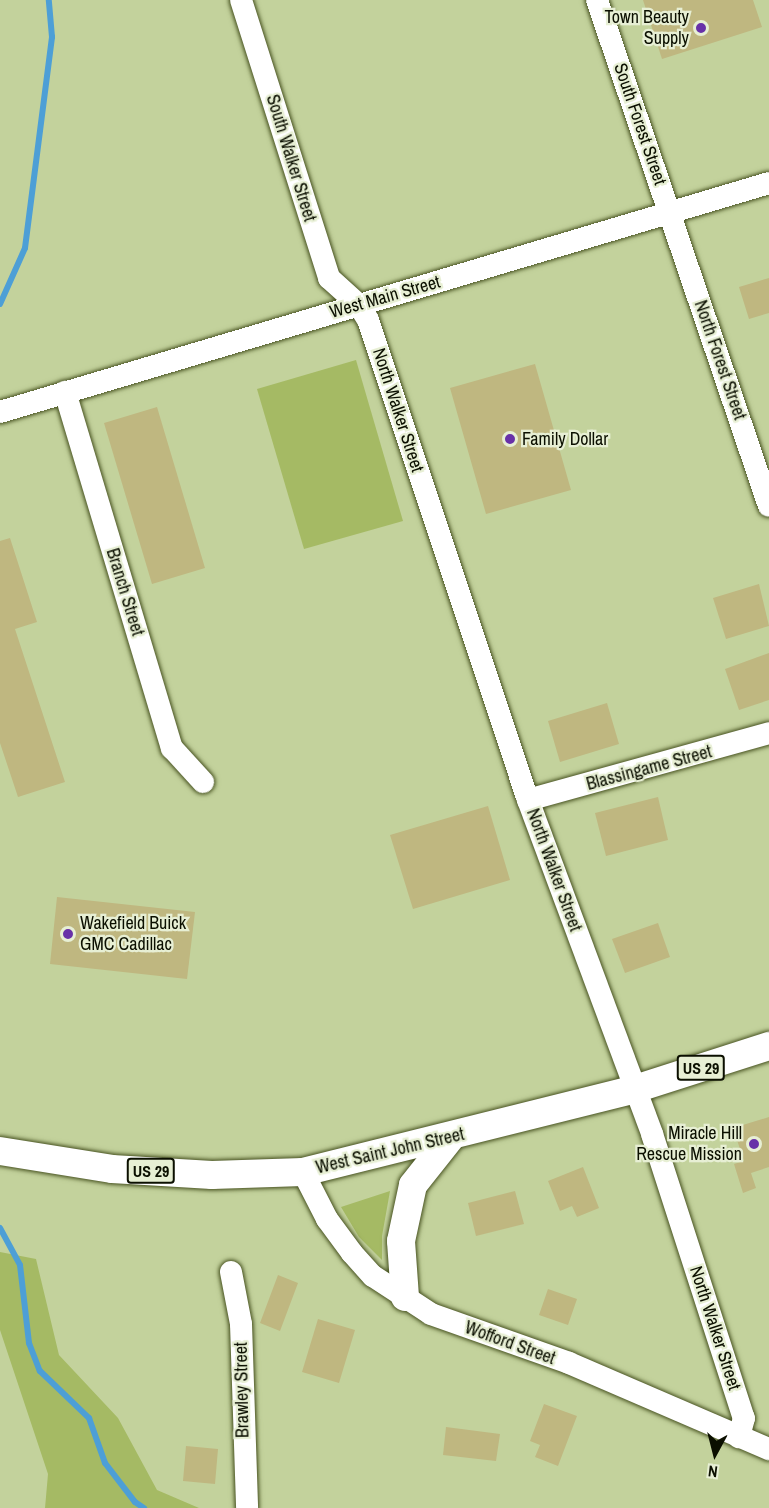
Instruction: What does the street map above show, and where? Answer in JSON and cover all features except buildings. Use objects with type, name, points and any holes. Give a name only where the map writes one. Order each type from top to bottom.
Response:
[{"type":"main road","name":"West Saint John Street","points":[[0,1151],[112,1168],[212,1175],[303,1172],[451,1137],[635,1089],[769,1046]]},
{"type":"main road","points":[[405,1297],[400,1241],[413,1185],[451,1137]]},
{"type":"street","name":"South Walker Street","points":[[242,0],[329,278],[358,304]]},
{"type":"street","name":"South Forest Street","points":[[597,0],[672,214]]},
{"type":"street","name":"West Main Street","points":[[0,412],[358,304],[672,214],[769,183]]},
{"type":"street","name":"North Forest Street","points":[[672,214],[768,501]]},
{"type":"street","name":"North Walker Street","points":[[358,304],[368,320],[528,800],[635,1089],[744,1418],[739,1437]]},
{"type":"street","name":"Branch Street","points":[[65,392],[172,748],[203,782]]},
{"type":"street","name":"Blassingame Street","points":[[528,800],[769,733]]},
{"type":"street","name":"Wofford Street","points":[[303,1172],[327,1219],[352,1253],[373,1276],[431,1314],[569,1364],[769,1449]]},
{"type":"street","name":"Brawley Street","points":[[231,1272],[241,1324],[247,1508]]},
{"type":"green space","points":[[356,360],[403,521],[304,549],[257,389]]},
{"type":"green space","points":[[390,1191],[382,1236],[382,1260],[359,1237],[341,1207]]},
{"type":"green space","points":[[0,1252],[36,1259],[59,1355],[118,1418],[157,1490],[199,1508],[45,1508],[48,1474],[0,1330]]},
{"type":"waterway","points":[[0,304],[25,248],[52,37],[49,0]]},
{"type":"waterway","points":[[0,1228],[20,1265],[29,1343],[40,1371],[89,1418],[105,1463],[135,1502],[144,1508]]},
{"type":"place","name":"Town Beauty Supply","points":[[701,28]]},
{"type":"place","name":"Family Dollar","points":[[510,439]]},
{"type":"place","name":"Wakefield Buick GMC Cadillac","points":[[68,934]]},
{"type":"place","name":"Miracle Hill Rescue Mission","points":[[754,1144]]}]
